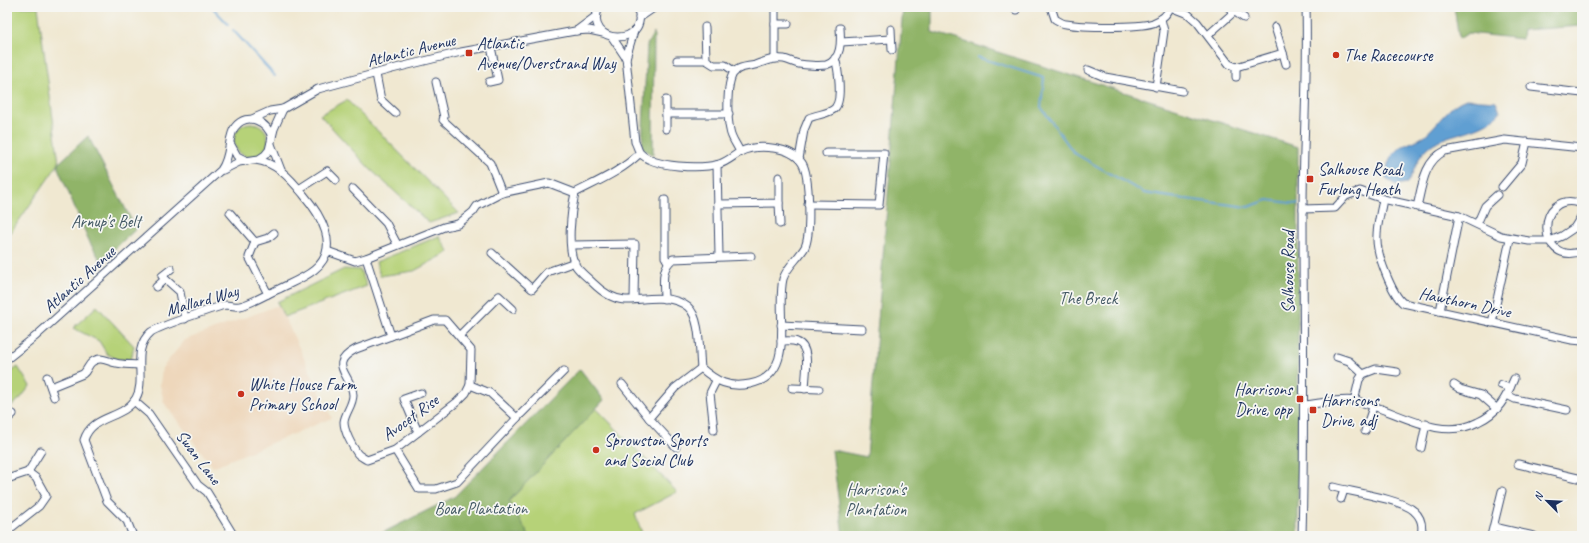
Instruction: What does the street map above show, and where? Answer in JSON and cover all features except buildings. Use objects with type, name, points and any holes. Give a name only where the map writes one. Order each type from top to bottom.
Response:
[{"type":"street","points":[[598,7],[596,16],[598,25],[603,33]]},
{"type":"street","points":[[636,7],[639,18]]},
{"type":"street","points":[[575,193],[570,227],[575,262],[596,286],[609,296],[623,300],[664,299],[676,301],[688,307],[697,320],[701,368],[716,381],[726,384],[744,385],[761,382],[769,377],[776,367],[781,352],[780,295],[784,277],[806,245],[808,233],[806,176],[803,164],[795,155],[778,149],[759,148],[740,152],[717,165],[666,165],[652,161],[640,153],[635,142],[626,58],[639,18],[655,7]]},
{"type":"street","points":[[1051,7],[1055,19],[1065,24],[1112,26],[1152,23],[1161,19],[1169,12],[1170,7],[1188,14],[1208,35],[1229,64],[1236,67],[1283,53]]},
{"type":"street","points":[[1228,7],[1244,18]]},
{"type":"street","name":"Salhouse Road","points":[[1302,536],[1304,405],[1303,209],[1306,92],[1306,7]]},
{"type":"street","points":[[775,9],[775,59]]},
{"type":"street","points":[[1208,35],[1234,12]]},
{"type":"street","name":"Atlantic Avenue","points":[[576,31],[596,16]]},
{"type":"street","points":[[1156,86],[1164,31],[1161,19]]},
{"type":"street","points":[[775,24],[788,24]]},
{"type":"street","points":[[705,27],[706,60]]},
{"type":"street","points":[[1275,27],[1286,64]]},
{"type":"street","points":[[740,152],[730,131],[730,78],[735,72],[745,66],[752,66],[764,60],[786,59],[799,64],[826,65],[835,58],[840,50],[840,28]]},
{"type":"street","points":[[891,29],[892,50]]},
{"type":"street","name":"Atlantic Avenue","points":[[7,359],[36,336],[222,170],[226,164],[232,131],[242,121],[252,119],[270,111],[283,109],[318,89],[491,47],[576,31],[589,30],[603,33],[612,37]]},
{"type":"street","points":[[612,37],[621,38],[634,31]]},
{"type":"street","points":[[612,37],[626,58]]},
{"type":"street","points":[[841,42],[891,39]]},
{"type":"street","points":[[489,82],[498,80],[491,47]]},
{"type":"street","points":[[799,159],[804,130],[809,118],[835,108],[839,101],[838,68],[835,58]]},
{"type":"street","points":[[677,60],[706,60],[714,65],[725,65],[735,72]]},
{"type":"street","points":[[1236,67],[1236,77]]},
{"type":"street","points":[[1088,70],[1105,77],[1182,91]]},
{"type":"street","points":[[376,74],[381,100],[395,113]]},
{"type":"street","points":[[436,82],[444,116],[443,120],[490,163],[502,193]]},
{"type":"street","points":[[1532,87],[1582,93]]},
{"type":"street","points":[[666,100],[666,129]]},
{"type":"street","name":"Atlantic Avenue","points":[[222,170],[265,155],[283,109]]},
{"type":"street","points":[[666,114],[729,114]]},
{"type":"street","points":[[252,119],[262,122],[267,126],[282,172]]},
{"type":"street","points":[[1417,207],[1426,173],[1437,155],[1453,149],[1505,140],[1582,148]]},
{"type":"street","points":[[1502,187],[1522,163],[1527,142]]},
{"type":"street","points":[[230,144],[237,156],[273,165],[282,172],[318,211],[327,236],[327,251],[355,261],[366,258],[397,244],[435,232],[444,227],[458,224],[473,212],[477,206],[502,193],[549,183],[575,193],[612,174],[640,153]]},
{"type":"street","points":[[808,204],[878,205],[884,153],[826,153]]},
{"type":"street","points":[[717,165],[719,256]]},
{"type":"street","points":[[299,189],[326,171],[336,180]]},
{"type":"street","points":[[779,177],[780,224]]},
{"type":"street","points":[[353,190],[386,223],[397,244]]},
{"type":"street","points":[[1303,209],[1334,208],[1346,196],[1360,191],[1383,200],[1459,216],[1510,238],[1529,241],[1550,241],[1562,236],[1574,228],[1582,215]]},
{"type":"street","points":[[1477,224],[1486,206],[1497,195]]},
{"type":"street","points":[[665,200],[666,257],[668,262]]},
{"type":"street","name":"Hawthorn Drive","points":[[1383,200],[1376,241],[1394,293],[1400,300],[1407,304],[1582,341]]},
{"type":"street","points":[[1582,204],[1565,202],[1552,211],[1546,226],[1550,241],[1557,248],[1566,253],[1582,251]]},
{"type":"street","points":[[718,204],[779,203]]},
{"type":"street","points":[[230,212],[255,242]]},
{"type":"street","points":[[1440,311],[1459,216]]},
{"type":"street","points":[[255,242],[268,238],[274,233]]},
{"type":"street","points":[[1492,323],[1510,238]]},
{"type":"street","points":[[255,242],[249,257],[268,294]]},
{"type":"street","points":[[572,245],[635,244],[634,299]]},
{"type":"street","name":"Mallard Way","points":[[134,401],[138,395],[139,364],[143,343],[151,333],[185,319],[226,305],[240,306],[268,294],[302,278],[315,269],[327,251]]},
{"type":"street","points":[[492,253],[532,289],[547,272],[575,262]]},
{"type":"street","points":[[664,299],[664,270],[668,262],[673,259],[719,256],[751,256]]},
{"type":"street","points":[[366,258],[391,336]]},
{"type":"street","points":[[171,269],[162,276],[180,292],[185,319]]},
{"type":"street","points":[[156,287],[165,278]]},
{"type":"street","points":[[460,335],[499,296],[513,309]]},
{"type":"street","name":"Avocet Rise","points":[[434,320],[445,320],[460,335],[471,350],[470,385],[466,393],[457,402],[395,450],[367,460],[358,455],[347,433],[344,422],[353,396],[343,371],[342,361],[345,355],[356,349],[434,320]]},
{"type":"street","points":[[781,326],[862,329]]},
{"type":"street","points":[[781,341],[795,342],[804,349],[806,357],[805,389]]},
{"type":"street","points":[[1337,358],[1349,361],[1363,374]]},
{"type":"street","points":[[51,387],[83,374],[87,371],[92,362],[98,359],[107,359],[115,363],[139,364]]},
{"type":"street","points":[[649,418],[675,388],[701,368]]},
{"type":"street","points":[[1354,401],[1359,380],[1363,374],[1376,369],[1397,372]]},
{"type":"street","points":[[395,450],[419,489],[436,489],[457,482],[517,418],[564,371]]},
{"type":"street","points":[[47,377],[54,397]]},
{"type":"street","points":[[1304,405],[1354,401],[1445,430],[1465,428],[1488,417],[1497,409],[1507,395],[1514,379]]},
{"type":"street","points":[[714,430],[710,393],[716,381]]},
{"type":"street","points":[[622,384],[649,418],[676,447]]},
{"type":"street","points":[[470,385],[490,393],[517,418]]},
{"type":"street","points":[[1501,385],[1510,388]]},
{"type":"street","points":[[1454,386],[1481,395],[1497,409]]},
{"type":"street","points":[[792,388],[819,389]]},
{"type":"street","points":[[418,432],[402,400],[421,393]]},
{"type":"street","points":[[1507,395],[1514,399],[1567,410]]},
{"type":"street","points":[[133,536],[127,521],[107,501],[84,440],[87,430],[94,424],[123,410],[134,401]]},
{"type":"street","name":"Swan Lane","points":[[134,401],[149,414],[198,485],[207,492],[230,535]]},
{"type":"street","points":[[1365,431],[1373,407]]},
{"type":"street","points":[[7,420],[13,414]]},
{"type":"street","points":[[1421,448],[1426,424]]},
{"type":"street","points":[[8,479],[28,472],[41,451]]},
{"type":"street","points":[[1518,464],[1582,479]]},
{"type":"street","points":[[7,529],[12,528],[39,506],[46,496],[36,478],[28,472]]},
{"type":"street","points":[[1333,487],[1409,507],[1420,519],[1422,524],[1421,536]]},
{"type":"street","points":[[1341,499],[1344,490]]},
{"type":"street","points":[[1491,536],[1502,491]]},
{"type":"street","points":[[1494,527],[1534,536]]},
{"type":"shaded area","name":"White House Farm Primary School","points":[[279,305],[332,418],[213,467],[164,403],[160,385],[162,368],[185,340]]},
{"type":"green space","points":[[7,7],[38,7],[59,163],[7,238]]},
{"type":"green space","name":"The Breck","points":[[903,7],[932,7],[932,32],[1298,147],[1298,536],[843,536],[832,450],[867,457]]},
{"type":"green space","points":[[1454,7],[1582,7],[1582,26],[1523,30],[1522,39],[1468,33],[1459,39]]},
{"type":"green space","points":[[654,32],[653,155],[642,148],[647,45]]},
{"type":"green space","points":[[347,100],[459,213],[429,223],[369,168],[320,115]]},
{"type":"green space","points":[[251,123],[263,128],[268,140],[263,152],[251,157],[239,152],[234,140],[239,128]]},
{"type":"green space","name":"Arnup's Belt","points":[[88,136],[136,229],[101,261],[90,243],[58,168],[59,163]]},
{"type":"green space","points":[[439,236],[449,252],[414,271],[380,276],[376,262]]},
{"type":"green space","points":[[344,269],[360,270],[367,286],[284,317],[277,302]]},
{"type":"green space","points":[[97,306],[134,346],[131,360],[117,359],[107,354],[99,341],[73,328]]},
{"type":"green space","points":[[18,367],[30,386],[20,399],[7,409],[7,375]]},
{"type":"green space","name":"Boar Plantation","points":[[580,369],[604,400],[509,501],[529,536],[376,536],[454,497]]},
{"type":"green space","name":"Sprowston Sports and Social Club","points":[[596,408],[677,492],[635,514],[643,536],[529,536],[509,501]]},
{"type":"water","points":[[1466,99],[1496,101],[1500,112],[1485,124],[1447,137],[1430,146],[1425,150],[1419,159],[1407,183],[1396,185],[1386,179],[1388,164],[1396,151],[1424,136],[1448,111],[1459,102]]},
{"type":"waterway","points":[[212,7],[228,24]]},
{"type":"waterway","points":[[233,30],[275,76]]},
{"type":"waterway","points":[[977,57],[1044,78],[1041,107],[1074,153],[1144,193],[1184,199]]},
{"type":"waterway","points":[[1186,199],[1248,207],[1268,200],[1298,204]]},
{"type":"place","name":"Atlantic Avenue/Overstrand Way","points":[[469,53]]},
{"type":"place","name":"The Racecourse","points":[[1336,55]]},
{"type":"place","name":"Salhouse Road, Furlong Heath","points":[[1310,179]]},
{"type":"place","name":"White House Farm Primary School","points":[[241,394]]},
{"type":"place","name":"Harrisons Drive, opp","points":[[1300,399]]},
{"type":"place","name":"Harrisons Drive, adj","points":[[1313,410]]},
{"type":"place","name":"Sprowston Sports and Social Club","points":[[596,450]]},
{"type":"park label","name":"Harrison's Plantation","points":[[876,499]]}]
